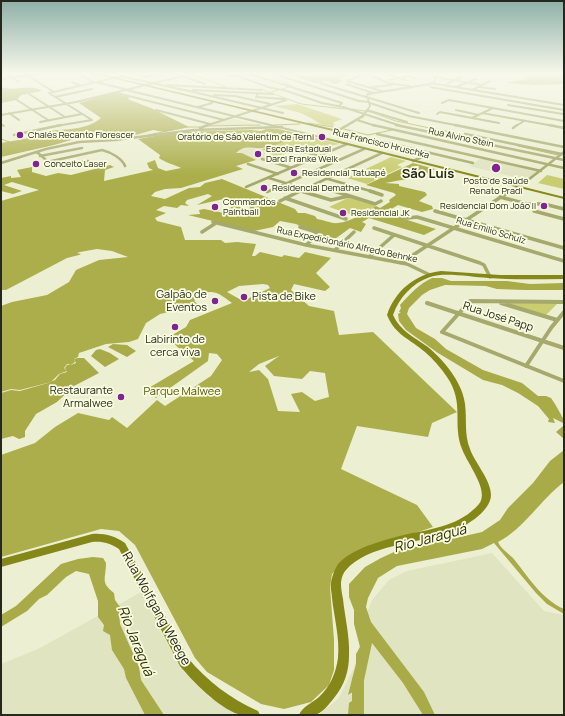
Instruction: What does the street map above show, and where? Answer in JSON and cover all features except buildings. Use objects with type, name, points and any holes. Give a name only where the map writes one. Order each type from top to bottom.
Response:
[{"type":"main road","points":[[231,107],[337,132]]},
{"type":"main road","points":[[324,138],[337,132]]},
{"type":"main road","name":"Rua Francisco Hruschka","points":[[324,138],[564,198]]},
{"type":"main road","points":[[309,713],[328,698],[339,680],[343,668],[344,642],[336,584],[340,570],[344,564],[379,546],[446,530],[456,526],[473,515],[486,502],[487,496],[481,479],[465,448],[462,438],[462,401],[460,391],[436,358],[398,329],[391,320],[390,315],[395,302],[400,295],[420,280],[430,275],[564,277]]},
{"type":"main road","name":"Rua Wolfgang Weege","points":[[1,563],[92,538],[102,538],[116,542],[122,546],[184,662],[191,671],[217,693],[247,713],[254,715]]},
{"type":"street","points":[[1,114],[44,107]]},
{"type":"street","points":[[49,107],[65,117]]},
{"type":"street","points":[[14,135],[93,120],[71,107]]},
{"type":"street","points":[[171,107],[224,120]]},
{"type":"street","name":"Rua Francisco Hruschka","points":[[200,107],[324,138]]},
{"type":"street","points":[[345,107],[407,122]]},
{"type":"street","points":[[337,132],[357,120],[366,112],[367,107]]},
{"type":"street","points":[[384,107],[408,116],[564,147]]},
{"type":"street","points":[[401,107],[419,113]]},
{"type":"street","points":[[491,107],[564,120]]},
{"type":"street","points":[[522,107],[564,114]]},
{"type":"street","points":[[550,107],[564,110]]},
{"type":"street","points":[[194,130],[261,108],[283,113]]},
{"type":"street","points":[[472,118],[494,108]]},
{"type":"street","points":[[31,109],[48,120]]},
{"type":"street","points":[[156,110],[211,124]]},
{"type":"street","points":[[456,110],[479,115]]},
{"type":"street","points":[[366,112],[401,126],[564,160]]},
{"type":"street","points":[[437,114],[440,112],[498,124],[508,118]]},
{"type":"street","points":[[10,113],[19,120]]},
{"type":"street","points":[[482,113],[564,128]]},
{"type":"street","points":[[40,122],[82,114]]},
{"type":"street","points":[[556,119],[564,114]]},
{"type":"street","name":"Rua Alvino Stein","points":[[357,120],[391,130],[564,168]]},
{"type":"street","points":[[513,128],[524,121]]},
{"type":"street","points":[[413,161],[479,126]]},
{"type":"street","points":[[1,163],[36,152],[79,142],[115,140],[194,130],[282,127]]},
{"type":"street","points":[[337,132],[473,163]]},
{"type":"street","points":[[377,134],[541,171]]},
{"type":"street","points":[[464,135],[562,154]]},
{"type":"street","points":[[246,187],[347,144]]},
{"type":"street","points":[[267,192],[372,147]]},
{"type":"street","points":[[40,156],[82,148]]},
{"type":"street","points":[[47,162],[104,150],[124,163],[125,166]]},
{"type":"street","points":[[36,152],[54,167],[88,160]]},
{"type":"street","points":[[304,152],[319,156]]},
{"type":"street","points":[[280,201],[382,153]]},
{"type":"street","points":[[401,263],[429,246],[500,197],[519,187],[562,154]]},
{"type":"street","points":[[285,156],[306,162]]},
{"type":"street","points":[[262,159],[292,168]]},
{"type":"street","points":[[248,164],[278,174]]},
{"type":"street","points":[[269,178],[305,189]]},
{"type":"street","points":[[328,179],[382,195]]},
{"type":"street","points":[[346,184],[332,191],[376,204],[381,201]]},
{"type":"street","points":[[300,191],[329,200],[342,199],[349,196]]},
{"type":"street","points":[[500,197],[527,204],[544,204],[564,209]]},
{"type":"street","points":[[285,198],[346,219]]},
{"type":"street","points":[[434,211],[564,248]]},
{"type":"street","points":[[534,211],[564,219]]},
{"type":"street","name":"Rua Emilio Schulz","points":[[397,216],[407,218],[414,216],[564,261]]},
{"type":"street","name":"Rua Expedicionário Alfredo Behnke","points":[[202,232],[214,223],[306,245],[401,263],[413,266],[430,275]]},
{"type":"street","points":[[300,227],[320,233],[306,245]]},
{"type":"street","points":[[374,228],[482,264],[490,277]]},
{"type":"street","points":[[334,250],[354,232]]},
{"type":"street","points":[[369,256],[394,235]]},
{"type":"street","points":[[564,302],[470,301],[442,332],[564,381]]},
{"type":"street","points":[[495,301],[557,320]]},
{"type":"street","name":"Rua José Papp","points":[[427,303],[564,348]]},
{"type":"street","points":[[526,366],[542,341],[564,312]]},
{"type":"shaded area","points":[[85,107],[150,107],[189,127],[164,132],[153,130],[132,136],[112,133],[88,135],[54,145],[1,157],[1,143],[52,134],[48,131],[83,127],[101,118]]},
{"type":"shaded area","points":[[234,119],[257,125],[208,126],[226,120]]},
{"type":"shaded area","name":"Parque Malwee","points":[[266,129],[278,129],[305,135],[267,147],[239,150],[236,153],[242,153],[256,160],[236,166],[243,169],[181,188],[165,189],[155,192],[151,196],[165,199],[189,188],[200,187],[205,183],[222,179],[295,209],[298,213],[305,213],[315,216],[317,219],[338,223],[353,219],[376,206],[380,208],[390,202],[389,200],[396,195],[394,193],[366,185],[413,163],[435,169],[426,174],[418,173],[419,166],[415,166],[402,172],[407,179],[385,183],[399,184],[399,186],[425,192],[427,195],[419,201],[432,206],[433,209],[422,212],[398,205],[385,213],[436,229],[424,235],[369,218],[362,222],[366,224],[361,232],[350,228],[335,239],[319,236],[296,224],[280,221],[273,227],[254,231],[188,215],[200,214],[199,210],[204,209],[224,213],[235,204],[241,207],[244,212],[251,212],[249,204],[228,198],[197,205],[212,196],[208,194],[187,200],[185,203],[189,206],[181,205],[177,208],[164,206],[156,210],[166,213],[155,218],[157,221],[181,227],[185,240],[221,240],[225,243],[237,242],[256,244],[252,256],[255,256],[260,252],[282,257],[284,255],[299,258],[305,252],[331,258],[316,273],[330,287],[325,291],[294,284],[291,290],[309,306],[334,311],[339,335],[373,332],[457,412],[432,423],[428,437],[357,426],[341,469],[417,505],[433,527],[369,549],[342,563],[332,574],[330,587],[334,640],[334,670],[329,685],[311,702],[284,709],[261,704],[207,672],[195,658],[135,545],[119,531],[101,529],[1,557],[1,455],[35,443],[55,427],[78,413],[109,420],[112,417],[127,428],[157,400],[165,406],[211,376],[222,360],[217,354],[209,353],[208,361],[156,398],[147,389],[194,361],[173,343],[168,341],[174,334],[186,327],[190,320],[232,303],[214,292],[205,293],[194,298],[195,302],[200,305],[160,314],[146,323],[138,339],[129,342],[106,344],[79,353],[78,357],[74,359],[75,362],[71,365],[67,364],[64,368],[67,371],[59,374],[51,382],[20,390],[11,389],[1,392],[1,306],[12,302],[47,295],[69,282],[76,270],[99,260],[128,257],[112,251],[97,249],[80,252],[77,253],[81,254],[79,255],[67,258],[6,290],[1,290],[1,201],[39,190],[12,182],[4,185],[22,191],[13,194],[1,191],[1,178],[11,176],[11,178],[21,177],[17,170],[32,167],[32,172],[46,176],[58,173],[71,175],[110,165],[114,167],[105,170],[104,181],[153,170],[149,168],[147,163],[155,160],[158,168],[166,171],[181,168],[159,158],[160,155],[138,139],[178,132],[261,131]],"holes":[[[268,285],[270,288],[243,301],[227,292],[239,286]],[[279,356],[265,366],[274,376],[302,379],[310,371],[325,373],[329,397],[315,401],[302,392],[291,394],[300,412],[278,411],[268,379],[259,370],[249,372],[259,364]]]},
{"type":"shaded area","name":"Escola Estadual Darci Franke Welk","points":[[258,147],[275,156],[256,160],[242,153],[235,153],[240,149]]},
{"type":"shaded area","points":[[482,158],[538,171],[526,180],[469,166]]},
{"type":"shaded area","points":[[432,278],[442,278],[451,281],[507,281],[530,284],[564,283],[564,290],[497,289],[486,286],[445,285],[430,290],[422,295],[409,308],[407,314],[416,328],[435,339],[446,349],[483,370],[522,383],[538,396],[546,396],[551,398],[564,420],[564,439],[556,432],[563,426],[563,423],[553,418],[555,423],[548,422],[549,419],[538,406],[518,393],[502,385],[483,380],[438,353],[406,330],[399,321],[398,314],[401,312],[399,312],[401,308],[400,305],[427,280]]},
{"type":"shaded area","points":[[113,344],[127,345],[136,351],[127,357],[108,347]]},
{"type":"shaded area","points":[[100,349],[119,359],[105,367],[91,356],[96,350]]},
{"type":"shaded area","points":[[84,358],[99,373],[74,386],[57,402],[36,414],[25,431],[25,437],[19,439],[13,436],[1,439],[1,393],[11,390],[20,391],[55,380],[60,374],[67,372],[65,368],[67,365],[76,363],[74,359]]},
{"type":"shaded area","points":[[564,450],[564,482],[547,497],[524,522],[508,536],[498,542],[542,593],[556,605],[564,609],[564,614],[547,604],[536,593],[494,543],[482,549],[397,566],[378,578],[368,598],[366,607],[371,622],[424,692],[435,715],[423,715],[403,683],[372,643],[363,685],[348,695],[356,664],[356,654],[360,647],[354,624],[354,610],[349,597],[349,584],[365,567],[394,552],[482,532],[500,520],[508,508],[533,483],[550,461]]},
{"type":"shaded area","points":[[492,553],[544,611],[564,615],[564,715],[318,715],[338,699],[354,668],[368,610],[372,600],[389,580],[407,571]]},
{"type":"shaded area","points":[[93,557],[103,558],[106,563],[105,583],[114,593],[115,600],[120,607],[120,624],[139,667],[141,680],[164,715],[145,715],[126,678],[124,669],[112,650],[110,635],[103,631],[104,625],[98,617],[98,601],[89,574],[76,571],[66,577],[27,611],[1,627],[1,615],[16,606],[61,564],[78,559]]},
{"type":"shaded area","points":[[143,591],[159,629],[184,672],[209,697],[241,715],[1,715],[1,664],[38,649]]},
{"type":"shaded area","points":[[362,694],[360,702],[361,715],[348,715],[349,703]]},
{"type":"green space","points":[[279,107],[307,107],[342,119],[332,123],[335,124],[333,126],[324,125],[302,114]]},
{"type":"green space","points":[[305,135],[340,144],[275,156],[261,149]]},
{"type":"green space","points":[[391,157],[406,161],[397,165],[402,167],[367,184],[347,178]]},
{"type":"green space","points":[[547,175],[564,179],[564,189],[538,183]]},
{"type":"green space","points":[[350,197],[376,206],[356,216],[329,207]]},
{"type":"green space","points":[[499,301],[558,303],[545,316]]},
{"type":"waterway","points":[[331,107],[345,109]]},
{"type":"waterway","points":[[352,109],[371,112],[396,121],[464,135]]},
{"type":"waterway","points":[[308,123],[339,128]]},
{"type":"waterway","points":[[274,125],[300,124]]},
{"type":"waterway","points":[[206,126],[260,125]]},
{"type":"waterway","points":[[148,135],[187,127],[200,127]]},
{"type":"waterway","points":[[344,129],[368,135],[392,130]]},
{"type":"waterway","points":[[1,139],[15,144],[46,146],[82,136],[116,135],[120,138]]},
{"type":"waterway","points":[[518,146],[558,155]]},
{"type":"waterway","name":"Rio Jaraguá","points":[[358,679],[358,715]]},
{"type":"place","name":"Chalés Recanto Florescer","points":[[20,135]]},
{"type":"place","name":"Oratório de São Valentim de Terni","points":[[322,137]]},
{"type":"place","name":"Escola Estadual Darci Franke Welk","points":[[258,154]]},
{"type":"place","name":"Conceito Laser","points":[[36,164]]},
{"type":"place","name":"Posto de Saúde Renato Pradi","points":[[496,168]]},
{"type":"place","name":"Residencial Tatuapé","points":[[294,173]]},
{"type":"place","name":"Residencial Demathe","points":[[264,188]]},
{"type":"place","name":"Residencial Dom João II","points":[[544,206]]},
{"type":"place","name":"Commandos Paintball","points":[[215,207]]},
{"type":"place","name":"Residencial JK","points":[[343,213]]},
{"type":"place","name":"Pista de Bike","points":[[244,297]]},
{"type":"place","name":"Galpão de Eventos","points":[[215,301]]},
{"type":"place","name":"Labirinto de cerca viva","points":[[175,327]]},
{"type":"place","name":"Restaurante Armalwee","points":[[121,397]]},
{"type":"district","name":"São Luís","points":[[428,174]]}]
